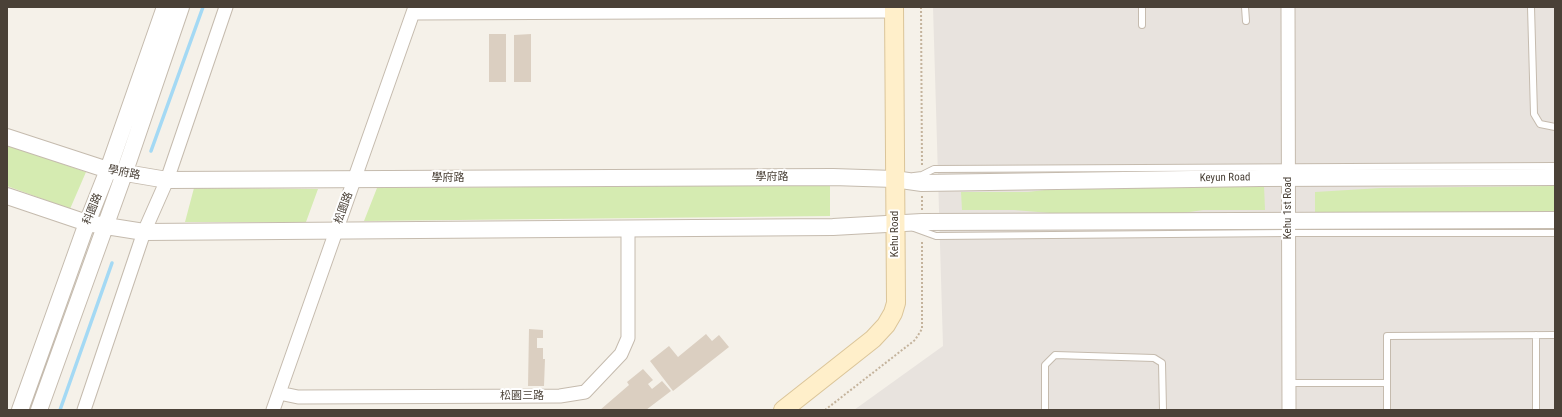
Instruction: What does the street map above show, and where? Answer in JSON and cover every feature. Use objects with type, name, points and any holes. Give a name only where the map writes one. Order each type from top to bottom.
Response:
[{"type":"main road","name":"Kehu Road","points":[[783,410],[873,339],[886,325],[893,313],[896,303],[894,9]]},
{"type":"street","name":"科園路","points":[[20,410],[87,223],[108,170],[165,7]]},
{"type":"street","name":"科園路","points":[[39,410],[124,174],[181,7]]},
{"type":"street","points":[[84,410],[144,232],[168,180],[226,7]]},
{"type":"street","name":"Kehu 1st Road","points":[[1288,7],[1289,410]]},
{"type":"street","points":[[414,10],[894,9]]},
{"type":"street","name":"松園路","points":[[273,410],[414,10]]},
{"type":"street","name":"學府路","points":[[7,137],[108,170],[124,174],[168,180],[833,177],[894,180]]},
{"type":"street","name":"Keyun Road","points":[[894,180],[922,183],[1288,173],[1555,177]]},
{"type":"street","points":[[7,196],[87,223],[144,232],[833,227],[922,222],[1288,226],[1555,220]]},
{"type":"street","name":"松園三路","points":[[279,393],[298,397],[560,396],[585,392],[622,354],[628,338],[628,228]]},
{"type":"lane","points":[[1142,7],[1142,25]]},
{"type":"lane","points":[[1245,7],[1246,21]]},
{"type":"lane","points":[[1531,7],[1534,114],[1540,124],[1555,127]]},
{"type":"lane","points":[[1288,173],[1555,166]]},
{"type":"lane","points":[[1288,226],[1555,233]]},
{"type":"lane","points":[[1536,335],[1536,410]]},
{"type":"lane","points":[[1387,410],[1387,336],[1555,335]]},
{"type":"lane","points":[[1045,410],[1045,365],[1055,354],[1154,358],[1162,363],[1163,410]]},
{"type":"lane","points":[[1289,383],[1387,383]]},
{"type":"shaded area","points":[[933,7],[1555,7],[1555,410],[854,410],[943,346]]},
{"type":"green space","points":[[7,145],[86,172],[70,209],[7,186]]},
{"type":"green space","points":[[830,185],[830,216],[364,221],[377,188]]},
{"type":"green space","points":[[1264,185],[1265,210],[1203,210],[1176,214],[1062,214],[1014,210],[962,210],[961,192],[1028,192],[1061,188]]},
{"type":"green space","points":[[1555,186],[1555,212],[1315,213],[1315,192],[1381,188]]},
{"type":"green space","points":[[194,188],[318,189],[306,222],[185,222]]},
{"type":"building","points":[[489,34],[506,34],[506,82],[489,82]]},
{"type":"building","points":[[531,34],[531,82],[514,82],[514,35]]},
{"type":"building","points":[[529,329],[543,330],[543,338],[537,338],[537,348],[543,348],[543,359],[545,359],[544,386],[528,386]]},
{"type":"building","points":[[706,334],[712,341],[719,335],[729,347],[673,391],[650,361],[669,346],[678,357]]},
{"type":"building","points":[[643,369],[653,380],[648,384],[652,389],[662,381],[671,391],[646,410],[600,410],[629,385],[627,382]]},
{"type":"waterway","points":[[151,151],[203,7]]},
{"type":"waterway","points":[[60,410],[112,263]]}]
